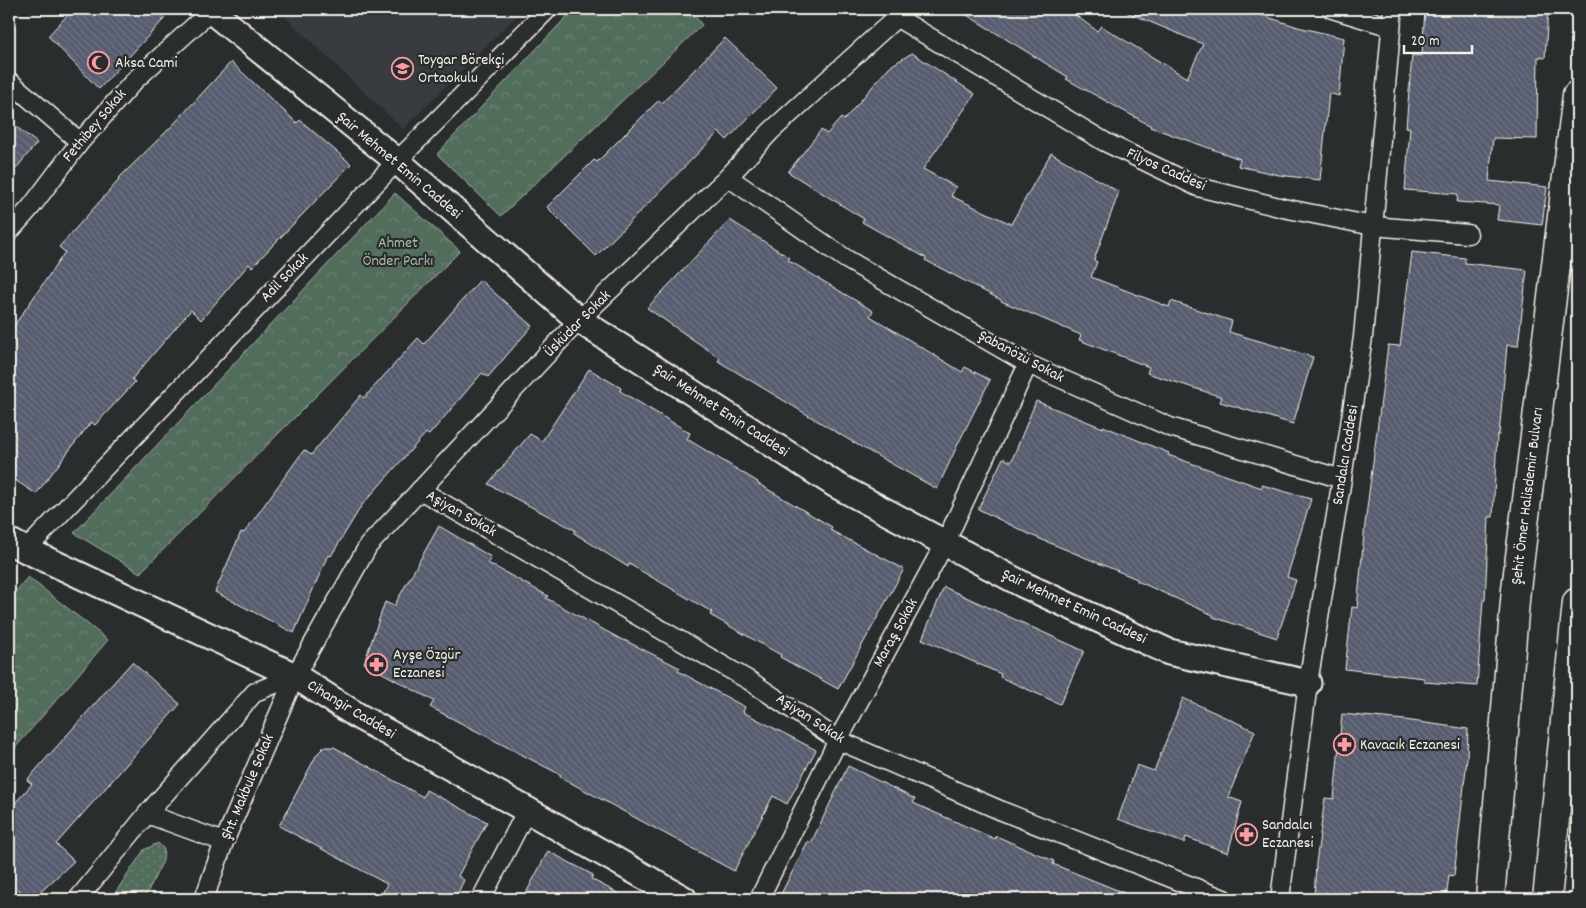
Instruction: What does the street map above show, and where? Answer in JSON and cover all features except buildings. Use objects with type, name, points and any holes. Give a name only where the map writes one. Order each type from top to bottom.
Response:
[{"type":"highway","name":"Şehit Ömer Halisdemir Bulvarı","points":[[1490,899],[1516,589],[1577,95]]},
{"type":"highway","points":[[1547,899],[1577,602]]},
{"type":"street","name":"Şair Mehmet Emin Caddesi","points":[[211,9],[396,161],[579,320],[836,485],[1022,584],[1169,652],[1308,683]]},
{"type":"street","name":"Fethibey Sokak","points":[[9,232],[31,207],[80,142],[135,80],[211,9]]},
{"type":"street","name":"Adil Sokak","points":[[17,546],[548,9]]},
{"type":"street","points":[[1332,9],[1391,26]]},
{"type":"street","name":"Sandalcı Caddesi","points":[[1280,899],[1308,683],[1342,479],[1363,337],[1392,9]]},
{"type":"street","name":"Üsküdar Sokak","points":[[295,676],[368,546],[579,320],[728,177],[772,132],[901,13]]},
{"type":"street","name":"Filyos Caddesi","points":[[901,13],[1105,142],[1198,187],[1282,208],[1373,226],[1468,234]]},
{"type":"street","points":[[9,81],[80,142]]},
{"type":"street","name":"Şabanözü Sokak","points":[[728,177],[846,259],[1028,364],[1170,427],[1342,479]]},
{"type":"street","name":"Maraş Sokak","points":[[759,899],[838,740],[945,543],[1028,364]]},
{"type":"street","name":"Aşiyan Sokak","points":[[420,490],[750,681],[838,740],[1002,811],[1224,899]]},
{"type":"street","name":"Cihangir Caddesi","points":[[17,546],[295,676],[358,716],[684,899]]},
{"type":"street","points":[[78,899],[147,814],[255,692],[295,676]]},
{"type":"street","name":"Şht. Makbule Sokak","points":[[204,899],[224,842],[295,676]]},
{"type":"street","points":[[481,899],[527,810]]},
{"type":"street","points":[[147,814],[224,842]]},
{"type":"shaded area","name":"Toygar Börekçi Ortaokulu","points":[[277,9],[523,9],[403,129]]},
{"type":"green space","points":[[574,9],[689,9],[702,25],[501,216],[437,154]]},
{"type":"green space","name":"Ahmet Önder Parkı","points":[[395,193],[460,251],[140,573],[74,533]]},
{"type":"green space","points":[[28,577],[108,640],[9,755],[9,599]]},
{"type":"green space","points":[[158,843],[164,849],[163,861],[144,899],[111,899],[144,850]]},
{"type":"place","name":"Aksa Cami","points":[[99,63]]},
{"type":"place","name":"Toygar Börekçi Ortaokulu","points":[[402,69]]},
{"type":"place","name":"Ayşe Özgür Eczanesi","points":[[377,664]]},
{"type":"place","name":"Kavacık Eczanesi","points":[[1344,745]]},
{"type":"place","name":"Sandalcı Eczanesi","points":[[1246,834]]}]
